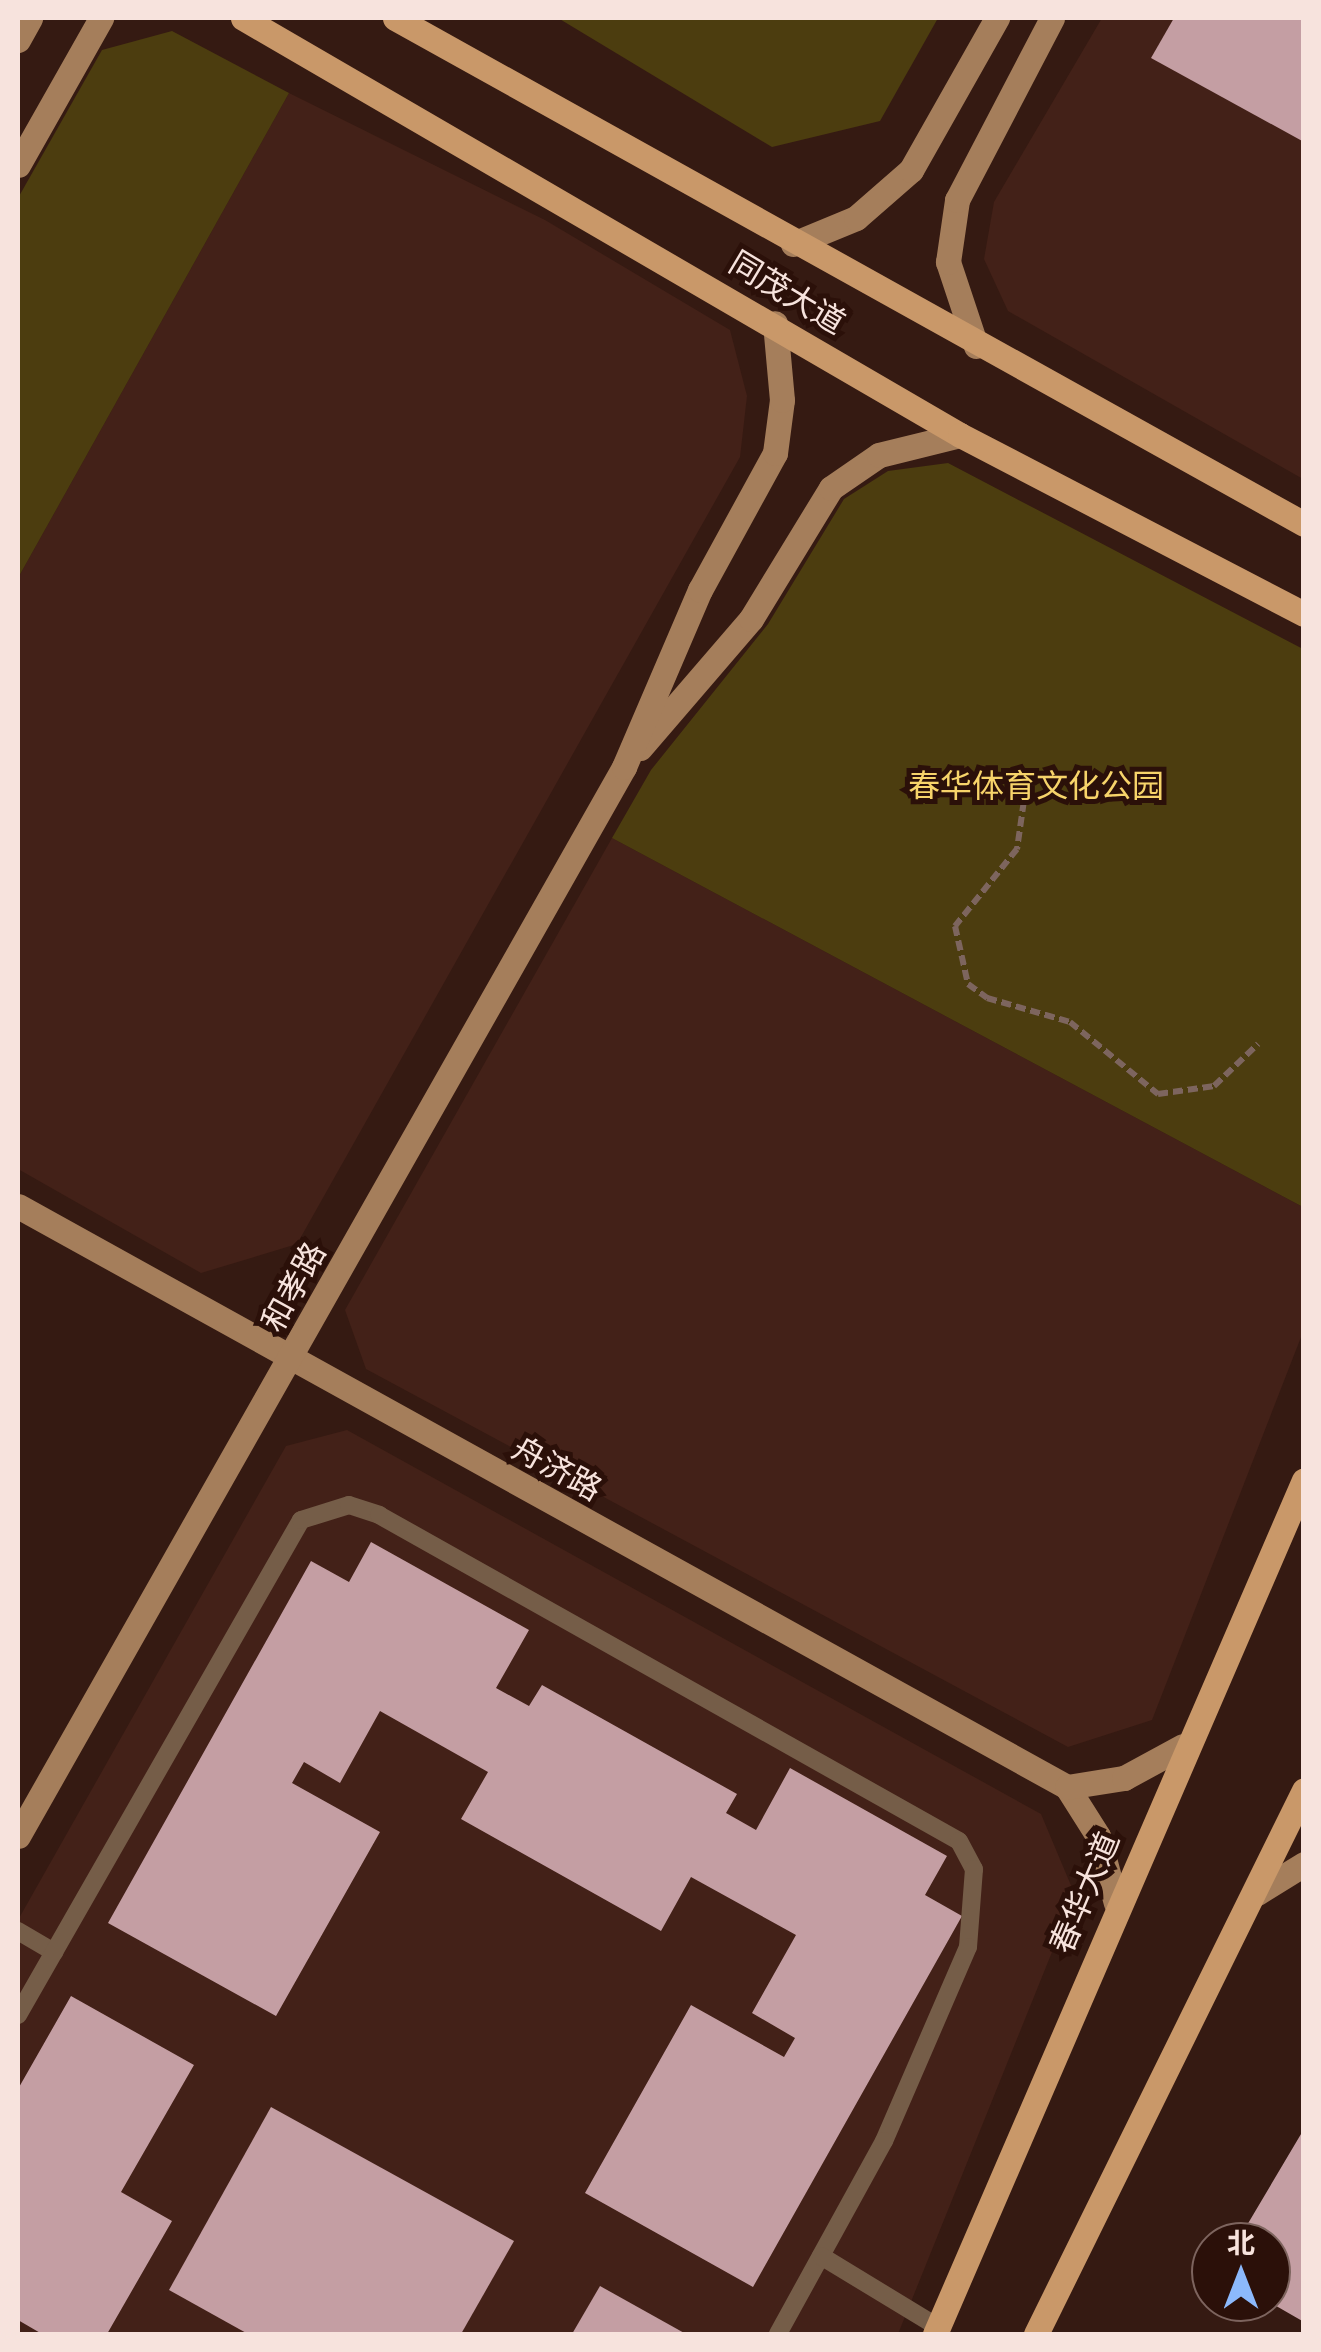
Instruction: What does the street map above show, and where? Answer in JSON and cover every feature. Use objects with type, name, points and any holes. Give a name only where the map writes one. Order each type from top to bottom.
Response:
[{"type":"main road","name":"同茂大道","points":[[243,18],[775,323],[960,435],[1304,614]]},
{"type":"main road","name":"同茂大道","points":[[396,18],[976,346],[1304,524]]},
{"type":"main road","name":"春华大道","points":[[936,2331],[1183,1746],[1304,1480]]},
{"type":"main road","points":[[1036,2334],[1257,1893],[1304,1790]]},
{"type":"street","points":[[18,40],[30,18]]},
{"type":"street","points":[[18,165],[101,18]]},
{"type":"street","points":[[794,244],[856,218],[911,170],[997,18]]},
{"type":"street","points":[[976,346],[948,262],[957,200],[1052,18]]},
{"type":"street","points":[[624,766],[700,590],[775,454],[782,400],[775,323]]},
{"type":"street","points":[[624,766],[751,620],[831,488],[879,455],[960,435]]},
{"type":"street","name":"和孝路","points":[[18,1836],[624,766]]},
{"type":"street","name":"舟济路","points":[[18,1206],[1067,1787]]},
{"type":"street","points":[[1116,1904],[1098,1836],[1067,1787],[1124,1778],[1183,1746]]},
{"type":"street","points":[[1257,1893],[1304,1864]]},
{"type":"lane","points":[[18,2015],[301,1520],[349,1505],[378,1515],[958,1841],[974,1869],[968,1947],[884,2141],[778,2334]]},
{"type":"lane","points":[[18,1931],[54,1952]]},
{"type":"lane","points":[[821,2256],[936,2331]]},
{"type":"path","points":[[1028,772],[1017,849],[956,926],[968,984],[987,998],[1070,1022],[1158,1094],[1214,1086],[1258,1044]]},
{"type":"shaded area","points":[[1102,18],[1303,18],[1303,479],[1008,311],[984,259],[994,202]]},
{"type":"shaded area","points":[[289,93],[545,220],[730,330],[747,396],[740,457],[297,1244],[201,1273],[18,1169],[18,578]]},
{"type":"shaded area","points":[[612,838],[1303,1207],[1303,1332],[1152,1720],[1068,1747],[366,1369],[345,1310]]},
{"type":"shaded area","points":[[347,1430],[1041,1814],[1075,1895],[898,2334],[18,2334],[18,1920],[286,1446]]},
{"type":"green space","points":[[558,18],[938,18],[880,121],[772,147]]},
{"type":"green space","points":[[172,31],[289,93],[18,578],[18,198],[102,50]]},
{"type":"green space","name":"春华体育文化公园","points":[[948,463],[1303,649],[1303,1207],[612,838],[651,770],[768,624],[844,499],[888,471]]},
{"type":"building","points":[[1174,18],[1304,18],[1304,142],[1151,58]]},
{"type":"building","points":[[371,1542],[529,1630],[496,1688],[529,1706],[542,1685],[737,1794],[726,1813],[756,1830],[790,1768],[947,1856],[925,1895],[962,1916],[753,2287],[585,2193],[691,2005],[784,2057],[795,2038],[752,2013],[796,1935],[691,1877],[661,1931],[461,1819],[488,1772],[380,1711],[340,1783],[304,1762],[292,1783],[380,1832],[276,2016],[108,1923],[311,1561],[349,1582]]},
{"type":"building","points":[[71,1996],[194,2065],[121,2192],[172,2221],[107,2334],[42,2334],[18,2320],[18,2089]]},
{"type":"building","points":[[271,2107],[514,2241],[461,2334],[248,2334],[169,2290]]},
{"type":"building","points":[[1304,2129],[1304,2322],[1291,2315],[1291,2222],[1249,2222]]},
{"type":"building","points":[[600,2286],[686,2334],[572,2334]]}]
